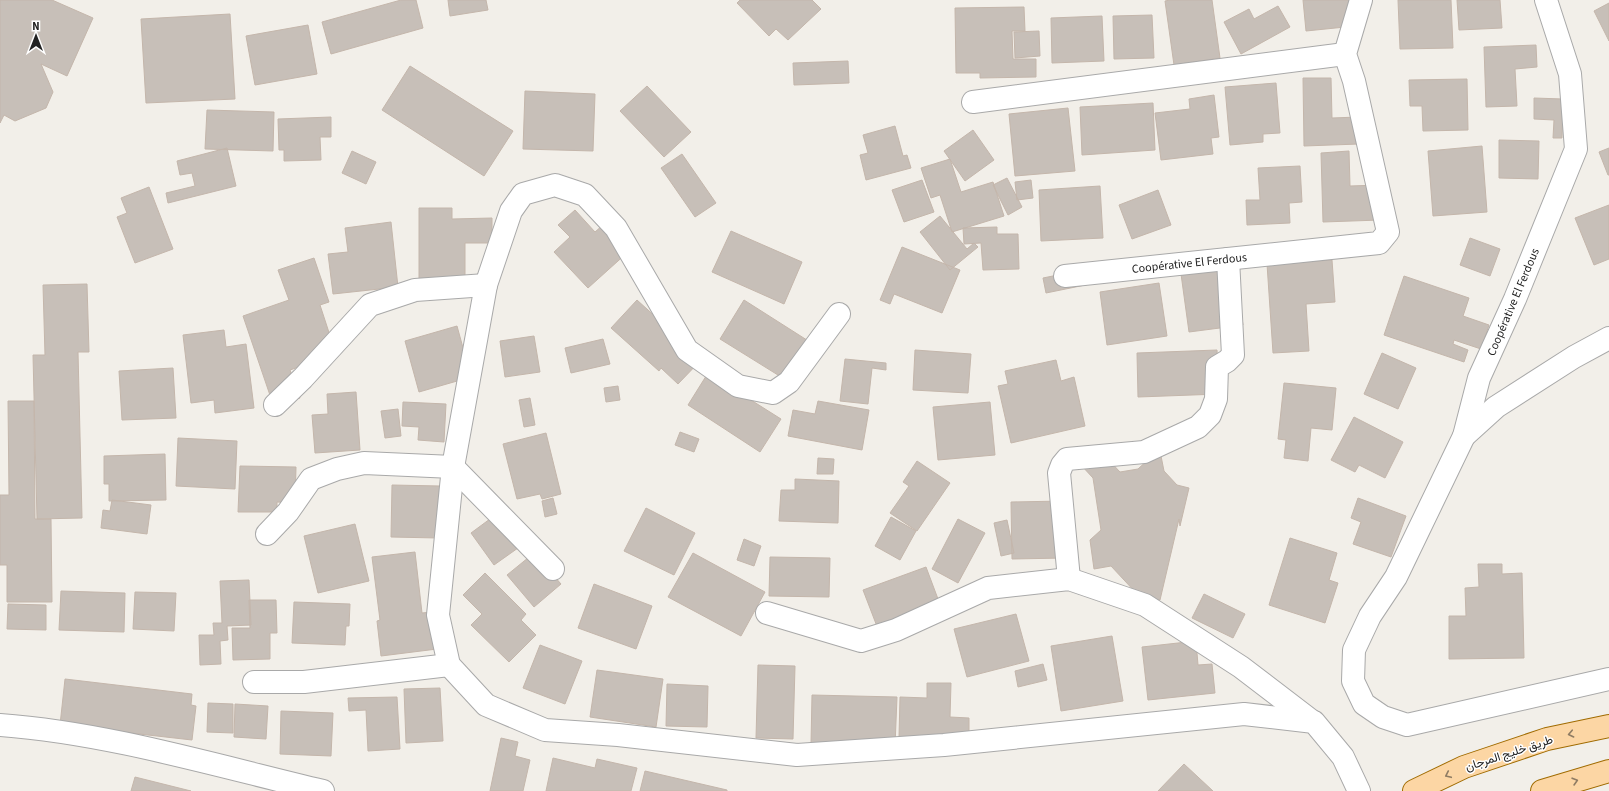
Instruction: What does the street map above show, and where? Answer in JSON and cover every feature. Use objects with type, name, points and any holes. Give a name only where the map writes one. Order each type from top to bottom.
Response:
[{"type":"main road","name":"طريق خليج المرجان","points":[[1414,791],[1464,767],[1547,739],[1609,726]]},
{"type":"main road","points":[[1542,791],[1609,772]]},
{"type":"street","points":[[973,102],[1345,54],[1360,0]]},
{"type":"street","name":"Coopérative El Ferdous","points":[[1464,436],[1479,378],[1515,299],[1576,149],[1570,74],[1546,0]]},
{"type":"street","name":"Coopérative El Ferdous","points":[[1065,276],[1366,245],[1379,242],[1388,232],[1354,81],[1345,54]]},
{"type":"street","points":[[840,314],[789,382],[784,386],[774,393],[738,386],[687,350],[616,228],[585,195],[555,185],[523,194],[511,211],[486,285],[453,467],[438,615],[449,665],[486,705],[545,730],[618,735],[797,756],[944,745],[1244,714],[1314,722]]},
{"type":"street","points":[[1069,579],[1059,473],[1062,465],[1067,459],[1144,452],[1198,427],[1210,415],[1216,399],[1217,367],[1233,355],[1228,259]]},
{"type":"street","points":[[275,405],[370,305],[415,290],[486,285]]},
{"type":"street","points":[[1609,338],[1496,406],[1464,436],[1396,577],[1370,616],[1354,650],[1353,681],[1364,704],[1383,717],[1407,725],[1609,679]]},
{"type":"street","points":[[267,534],[288,512],[311,479],[337,469],[364,463],[453,467],[553,569]]},
{"type":"street","points":[[767,613],[861,641],[896,630],[988,588],[1069,579],[1145,604],[1242,667],[1314,722],[1343,757],[1359,791]]},
{"type":"street","points":[[254,682],[304,682],[449,665]]},
{"type":"street","points":[[0,725],[35,728],[116,742],[323,791]]},
{"type":"building","points":[[0,0],[52,0],[93,18],[67,76],[41,64],[53,92],[46,108],[15,121],[4,115],[0,123]]},
{"type":"building","points":[[401,0],[416,0],[423,28],[331,54],[322,22]]},
{"type":"building","points":[[448,0],[486,0],[488,10],[450,16]]},
{"type":"building","points":[[740,0],[812,0],[821,9],[788,40],[776,29],[769,36],[737,3]]},
{"type":"building","points":[[1212,0],[1220,58],[1174,65],[1165,1]]},
{"type":"building","points":[[1303,0],[1352,0],[1355,26],[1306,31]]},
{"type":"building","points":[[1398,0],[1451,0],[1453,48],[1400,49]]},
{"type":"building","points":[[1457,0],[1500,0],[1502,28],[1459,30]]},
{"type":"building","points":[[1609,3],[1609,41],[1594,11]]},
{"type":"building","points":[[1278,6],[1290,27],[1241,54],[1224,22],[1249,9],[1254,19]]},
{"type":"building","points":[[1024,7],[1025,31],[1012,31],[1013,59],[1036,59],[1036,77],[980,78],[980,73],[956,73],[955,8]]},
{"type":"building","points":[[230,14],[235,99],[146,103],[141,19]]},
{"type":"building","points":[[1152,15],[1154,58],[1114,59],[1113,16]]},
{"type":"building","points":[[1102,16],[1104,61],[1052,63],[1051,18]]},
{"type":"building","points":[[308,25],[317,74],[255,85],[246,36]]},
{"type":"building","points":[[1039,31],[1040,56],[1015,58],[1014,32]]},
{"type":"building","points":[[1536,45],[1537,67],[1515,69],[1517,106],[1486,107],[1484,47]]},
{"type":"building","points":[[848,61],[849,83],[794,85],[793,63]]},
{"type":"building","points":[[410,66],[513,131],[484,176],[382,110]]},
{"type":"building","points":[[1303,78],[1331,78],[1332,118],[1358,117],[1359,144],[1304,146]]},
{"type":"building","points":[[1467,79],[1468,130],[1423,131],[1422,106],[1410,106],[1409,80]]},
{"type":"building","points":[[1276,83],[1280,133],[1263,134],[1263,142],[1230,145],[1225,87]]},
{"type":"building","points":[[647,86],[691,132],[664,157],[620,111]]},
{"type":"building","points":[[525,91],[595,94],[593,151],[523,149]]},
{"type":"building","points":[[1214,95],[1219,137],[1211,138],[1213,154],[1161,160],[1155,113],[1190,109],[1189,99]]},
{"type":"building","points":[[1534,98],[1563,99],[1562,138],[1553,138],[1554,120],[1534,119]]},
{"type":"building","points":[[1153,103],[1155,150],[1082,155],[1080,107]]},
{"type":"building","points":[[1068,108],[1075,171],[1015,176],[1009,114]]},
{"type":"building","points":[[207,110],[274,112],[273,151],[205,149]]},
{"type":"building","points":[[331,117],[331,137],[320,137],[321,160],[284,161],[284,150],[279,150],[278,119]]},
{"type":"building","points":[[895,126],[903,156],[907,155],[911,168],[866,180],[860,155],[868,153],[863,135]]},
{"type":"building","points":[[973,130],[994,160],[965,181],[944,151]]},
{"type":"building","points":[[1499,140],[1539,141],[1538,179],[1499,178]]},
{"type":"building","points":[[1482,146],[1487,212],[1433,216],[1428,151]]},
{"type":"building","points":[[227,148],[236,186],[168,203],[166,193],[195,186],[192,173],[180,175],[177,161]]},
{"type":"building","points":[[1609,148],[1609,175],[1608,175],[1599,152]]},
{"type":"building","points":[[352,151],[376,162],[366,184],[342,173]]},
{"type":"building","points":[[1349,151],[1350,186],[1379,185],[1380,220],[1323,222],[1321,153]]},
{"type":"building","points":[[682,154],[716,203],[695,217],[661,168]]},
{"type":"building","points":[[950,159],[961,192],[993,182],[1004,216],[952,232],[940,195],[931,198],[921,168]]},
{"type":"building","points":[[1300,166],[1302,202],[1289,203],[1290,223],[1247,225],[1246,200],[1260,200],[1258,168]]},
{"type":"building","points":[[1007,178],[1022,207],[1008,215],[993,185]]},
{"type":"building","points":[[922,180],[934,212],[904,222],[892,190]]},
{"type":"building","points":[[1031,180],[1033,198],[1017,200],[1015,182]]},
{"type":"building","points":[[1100,186],[1103,238],[1041,241],[1039,190]]},
{"type":"building","points":[[149,187],[173,249],[135,263],[117,217],[127,213],[121,198]]},
{"type":"building","points":[[1158,190],[1171,225],[1132,239],[1119,205]]},
{"type":"building","points":[[1609,205],[1609,259],[1594,265],[1575,218]]},
{"type":"building","points":[[419,208],[452,208],[452,219],[492,218],[492,243],[465,243],[465,290],[419,290]]},
{"type":"building","points":[[575,210],[595,232],[603,225],[628,252],[588,288],[554,252],[570,237],[558,225]]},
{"type":"building","points":[[940,216],[967,249],[974,243],[978,247],[950,270],[920,232]]},
{"type":"building","points":[[391,222],[398,287],[333,294],[328,254],[348,252],[345,228]]},
{"type":"building","points":[[997,227],[997,234],[1018,234],[1019,269],[983,270],[981,243],[964,244],[963,228]]},
{"type":"building","points":[[731,231],[802,262],[784,304],[712,272]]},
{"type":"building","points":[[1470,238],[1500,249],[1490,276],[1460,265]]},
{"type":"building","points":[[902,247],[960,270],[942,313],[894,294],[890,304],[880,300]]},
{"type":"building","points":[[314,258],[329,302],[320,305],[336,354],[290,370],[300,398],[274,407],[243,316],[289,300],[278,270]]},
{"type":"building","points":[[1332,260],[1335,302],[1306,304],[1309,351],[1273,353],[1267,264]]},
{"type":"building","points":[[1234,266],[1243,325],[1189,332],[1181,274]]},
{"type":"building","points":[[1087,269],[1090,284],[1046,293],[1043,278]]},
{"type":"building","points":[[1404,276],[1469,298],[1463,316],[1489,325],[1481,349],[1454,340],[1453,344],[1468,350],[1464,362],[1384,335]]},
{"type":"building","points":[[1159,283],[1167,336],[1107,345],[1100,292]]},
{"type":"building","points":[[87,284],[89,352],[78,352],[82,518],[37,519],[33,355],[45,355],[43,285]]},
{"type":"building","points":[[637,300],[702,359],[678,384],[661,368],[659,371],[611,328]]},
{"type":"building","points":[[744,300],[810,342],[786,380],[720,339]]},
{"type":"building","points":[[457,326],[471,377],[419,392],[405,341]]},
{"type":"building","points":[[224,330],[226,347],[246,344],[254,408],[215,413],[214,400],[191,403],[183,335]]},
{"type":"building","points":[[534,336],[540,372],[505,377],[500,341]]},
{"type":"building","points":[[603,339],[610,364],[571,373],[565,348]]},
{"type":"building","points":[[915,350],[971,354],[968,393],[913,390]]},
{"type":"building","points":[[1217,350],[1219,394],[1138,397],[1137,353]]},
{"type":"building","points":[[1382,353],[1416,368],[1398,409],[1364,394]]},
{"type":"building","points":[[845,359],[886,363],[886,370],[872,368],[868,404],[840,401]]},
{"type":"building","points":[[1056,360],[1061,381],[1074,377],[1085,426],[1011,443],[998,386],[1008,384],[1005,371]]},
{"type":"building","points":[[173,368],[176,418],[122,420],[119,371]]},
{"type":"building","points":[[708,373],[781,419],[760,452],[688,405]]},
{"type":"building","points":[[1284,383],[1336,388],[1332,430],[1311,428],[1308,461],[1284,458],[1286,440],[1278,439]]},
{"type":"building","points":[[618,386],[620,400],[606,402],[604,388]]},
{"type":"building","points":[[356,392],[360,450],[315,453],[312,415],[328,414],[327,394]]},
{"type":"building","points":[[530,398],[535,425],[524,427],[519,400]]},
{"type":"building","points":[[8,401],[34,401],[35,519],[51,519],[52,602],[7,602],[7,565],[0,565],[0,495],[9,495]]},
{"type":"building","points":[[818,401],[869,410],[862,450],[788,436],[793,410],[815,414]]},
{"type":"building","points":[[403,402],[446,404],[444,442],[418,440],[419,427],[402,426]]},
{"type":"building","points":[[990,402],[995,455],[938,460],[933,407]]},
{"type":"building","points":[[398,409],[401,436],[385,438],[381,411]]},
{"type":"building","points":[[1354,417],[1403,442],[1385,478],[1359,465],[1355,472],[1331,460]]},
{"type":"building","points":[[680,432],[699,439],[694,452],[675,445]]},
{"type":"building","points":[[546,433],[561,494],[542,499],[540,494],[517,499],[503,444]]},
{"type":"building","points":[[178,438],[237,441],[235,489],[176,486]]},
{"type":"building","points":[[165,454],[166,500],[109,501],[109,484],[104,484],[104,456]]},
{"type":"building","points":[[1105,456],[1120,472],[1138,469],[1150,458],[1161,456],[1164,471],[1177,485],[1189,488],[1180,526],[1179,519],[1160,600],[1138,595],[1111,566],[1094,569],[1090,540],[1101,530],[1093,478],[1081,465]]},
{"type":"building","points":[[818,458],[834,459],[833,474],[817,474]]},
{"type":"building","points":[[917,461],[950,483],[917,531],[890,513],[909,486],[903,482]]},
{"type":"building","points":[[240,466],[296,467],[295,503],[277,502],[277,512],[238,512]]},
{"type":"building","points":[[795,479],[839,481],[838,523],[779,521],[781,490],[795,490]]},
{"type":"building","points":[[392,485],[440,486],[438,538],[391,537]]},
{"type":"building","points":[[553,498],[557,514],[545,517],[542,501]]},
{"type":"building","points":[[1358,498],[1406,516],[1391,557],[1353,544],[1361,522],[1351,518]]},
{"type":"building","points":[[112,500],[151,505],[147,534],[101,528],[103,510],[110,511]]},
{"type":"building","points":[[1064,501],[1065,558],[1012,559],[1011,502]]},
{"type":"building","points":[[646,508],[695,533],[674,575],[624,551]]},
{"type":"building","points":[[494,516],[518,548],[494,565],[471,533]]},
{"type":"building","points":[[891,517],[916,531],[900,560],[875,546]]},
{"type":"building","points":[[958,519],[985,533],[958,583],[932,569]]},
{"type":"building","points":[[1007,520],[1014,553],[1001,556],[994,523]]},
{"type":"building","points":[[355,524],[369,581],[318,593],[304,536]]},
{"type":"building","points":[[1290,538],[1337,553],[1329,580],[1338,583],[1325,623],[1269,605]]},
{"type":"building","points":[[744,539],[761,546],[754,566],[737,560]]},
{"type":"building","points":[[415,552],[422,613],[432,612],[437,649],[381,656],[377,621],[380,620],[372,557]]},
{"type":"building","points":[[534,553],[561,584],[534,607],[507,575]]},
{"type":"building","points":[[693,553],[765,592],[741,636],[668,597]]},
{"type":"building","points":[[770,557],[830,558],[829,597],[769,596]]},
{"type":"building","points":[[1478,564],[1502,564],[1502,574],[1522,573],[1524,658],[1449,659],[1449,616],[1466,616],[1465,588],[1479,587]]},
{"type":"building","points":[[926,567],[941,607],[878,629],[863,590]]},
{"type":"building","points":[[485,573],[526,614],[521,620],[536,635],[509,662],[471,625],[482,614],[463,595]]},
{"type":"building","points":[[249,580],[251,625],[227,626],[228,640],[220,641],[221,664],[200,665],[199,635],[214,635],[213,623],[222,623],[220,581]]},
{"type":"building","points":[[594,584],[652,606],[636,649],[578,628]]},
{"type":"building","points":[[61,591],[125,593],[124,632],[59,630]]},
{"type":"building","points":[[135,592],[176,593],[174,631],[133,629]]},
{"type":"building","points":[[1204,594],[1245,614],[1233,638],[1192,618]]},
{"type":"building","points":[[249,600],[276,600],[277,633],[270,633],[270,659],[233,660],[232,628],[250,628]]},
{"type":"building","points":[[294,602],[350,604],[349,626],[346,626],[345,645],[292,643]]},
{"type":"building","points":[[8,604],[46,605],[46,630],[7,629]]},
{"type":"building","points":[[1016,614],[1029,661],[967,677],[954,629]]},
{"type":"building","points":[[1112,636],[1123,701],[1061,711],[1051,646]]},
{"type":"building","points":[[1196,641],[1198,665],[1212,664],[1215,693],[1148,700],[1142,647]]},
{"type":"building","points":[[540,645],[582,661],[565,704],[523,688]]},
{"type":"building","points":[[1043,664],[1047,680],[1018,687],[1015,671]]},
{"type":"building","points":[[758,665],[795,666],[793,739],[756,738]]},
{"type":"building","points":[[597,670],[663,679],[656,727],[590,717]]},
{"type":"building","points":[[65,679],[192,694],[191,705],[196,706],[192,740],[60,725]]},
{"type":"building","points":[[927,683],[951,683],[950,717],[969,718],[969,738],[899,737],[900,697],[927,698]]},
{"type":"building","points":[[667,684],[708,686],[707,727],[666,726]]},
{"type":"building","points":[[440,688],[443,741],[406,743],[404,689]]},
{"type":"building","points":[[812,695],[897,697],[895,746],[811,744]]},
{"type":"building","points":[[397,697],[400,749],[368,751],[366,710],[349,711],[348,698]]},
{"type":"building","points":[[208,703],[233,704],[233,733],[207,732]]},
{"type":"building","points":[[235,704],[268,706],[266,739],[234,737]]},
{"type":"building","points":[[281,711],[333,713],[331,756],[280,754]]},
{"type":"building","points":[[501,738],[518,742],[515,756],[530,760],[523,791],[490,791]]},
{"type":"building","points":[[553,758],[595,768],[597,759],[637,768],[631,791],[546,791]]},
{"type":"building","points":[[1184,764],[1213,791],[1158,791]]},
{"type":"building","points":[[645,771],[727,790],[727,791],[640,791]]},
{"type":"building","points":[[135,777],[191,791],[131,791]]}]
